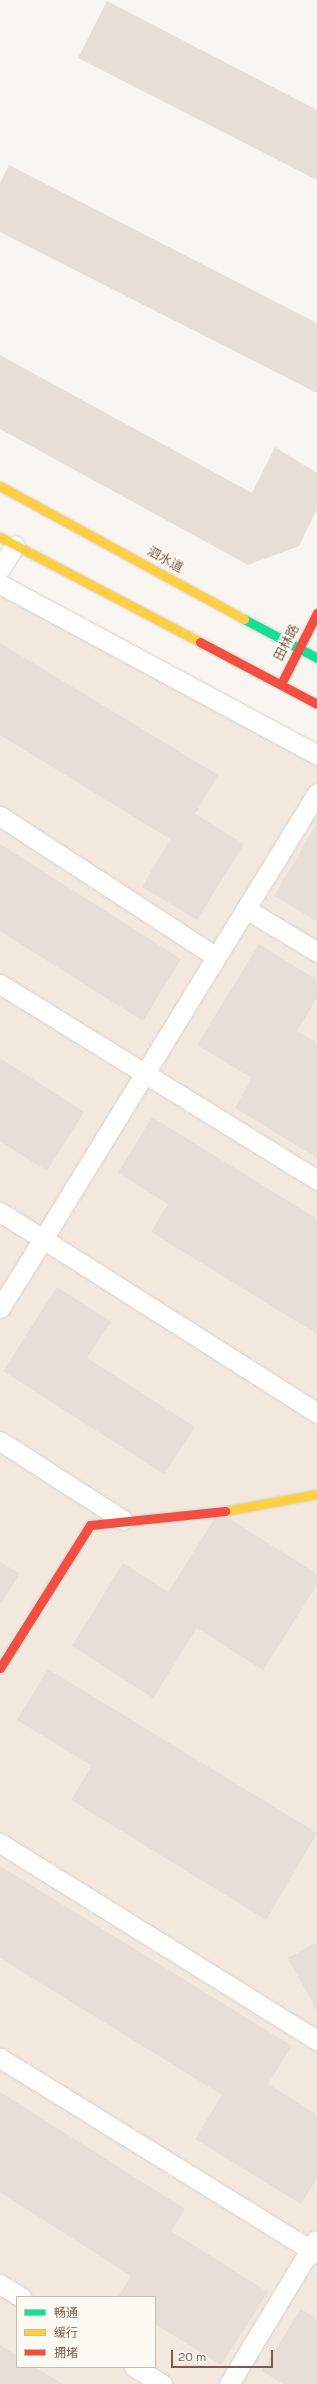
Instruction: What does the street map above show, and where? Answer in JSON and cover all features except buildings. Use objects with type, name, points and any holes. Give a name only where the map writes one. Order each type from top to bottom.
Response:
[{"type":"street","name":"泗水道","points":[[0,486],[317,658]]},
{"type":"street","points":[[7,541],[317,704]]},
{"type":"street","name":"田林路","points":[[281,684],[317,613]]},
{"type":"street","points":[[0,1668],[90,1525],[124,1520],[219,1512],[317,1494]]},
{"type":"lane","points":[[0,569],[7,541]]},
{"type":"lane","points":[[0,584],[317,755]]},
{"type":"lane","points":[[0,1308],[317,793]]},
{"type":"lane","points":[[0,816],[216,957]]},
{"type":"lane","points":[[246,909],[317,952]]},
{"type":"lane","points":[[0,984],[317,1180]]},
{"type":"lane","points":[[0,1212],[317,1413]]},
{"type":"lane","points":[[0,1441],[124,1520]]},
{"type":"lane","points":[[0,1843],[317,2040]]},
{"type":"lane","points":[[0,2058],[315,2247],[229,2384]]},
{"type":"lane","points":[[0,2284],[20,2296]]},
{"type":"lane","points":[[136,2368],[162,2384]]},
{"type":"shaded area","points":[[0,579],[317,763],[317,2384],[0,2384]]},
{"type":"traffic: fast","points":[[244,619],[317,658]]},
{"type":"traffic: slow","points":[[0,486],[244,619]]},
{"type":"traffic: slow","points":[[0,537],[200,642]]},
{"type":"traffic: slow","points":[[225,1511],[317,1494]]},
{"type":"traffic: jam","points":[[281,684],[317,613]]},
{"type":"traffic: jam","points":[[200,642],[317,704]]},
{"type":"traffic: jam","points":[[0,1668],[90,1525],[225,1511]]}]
